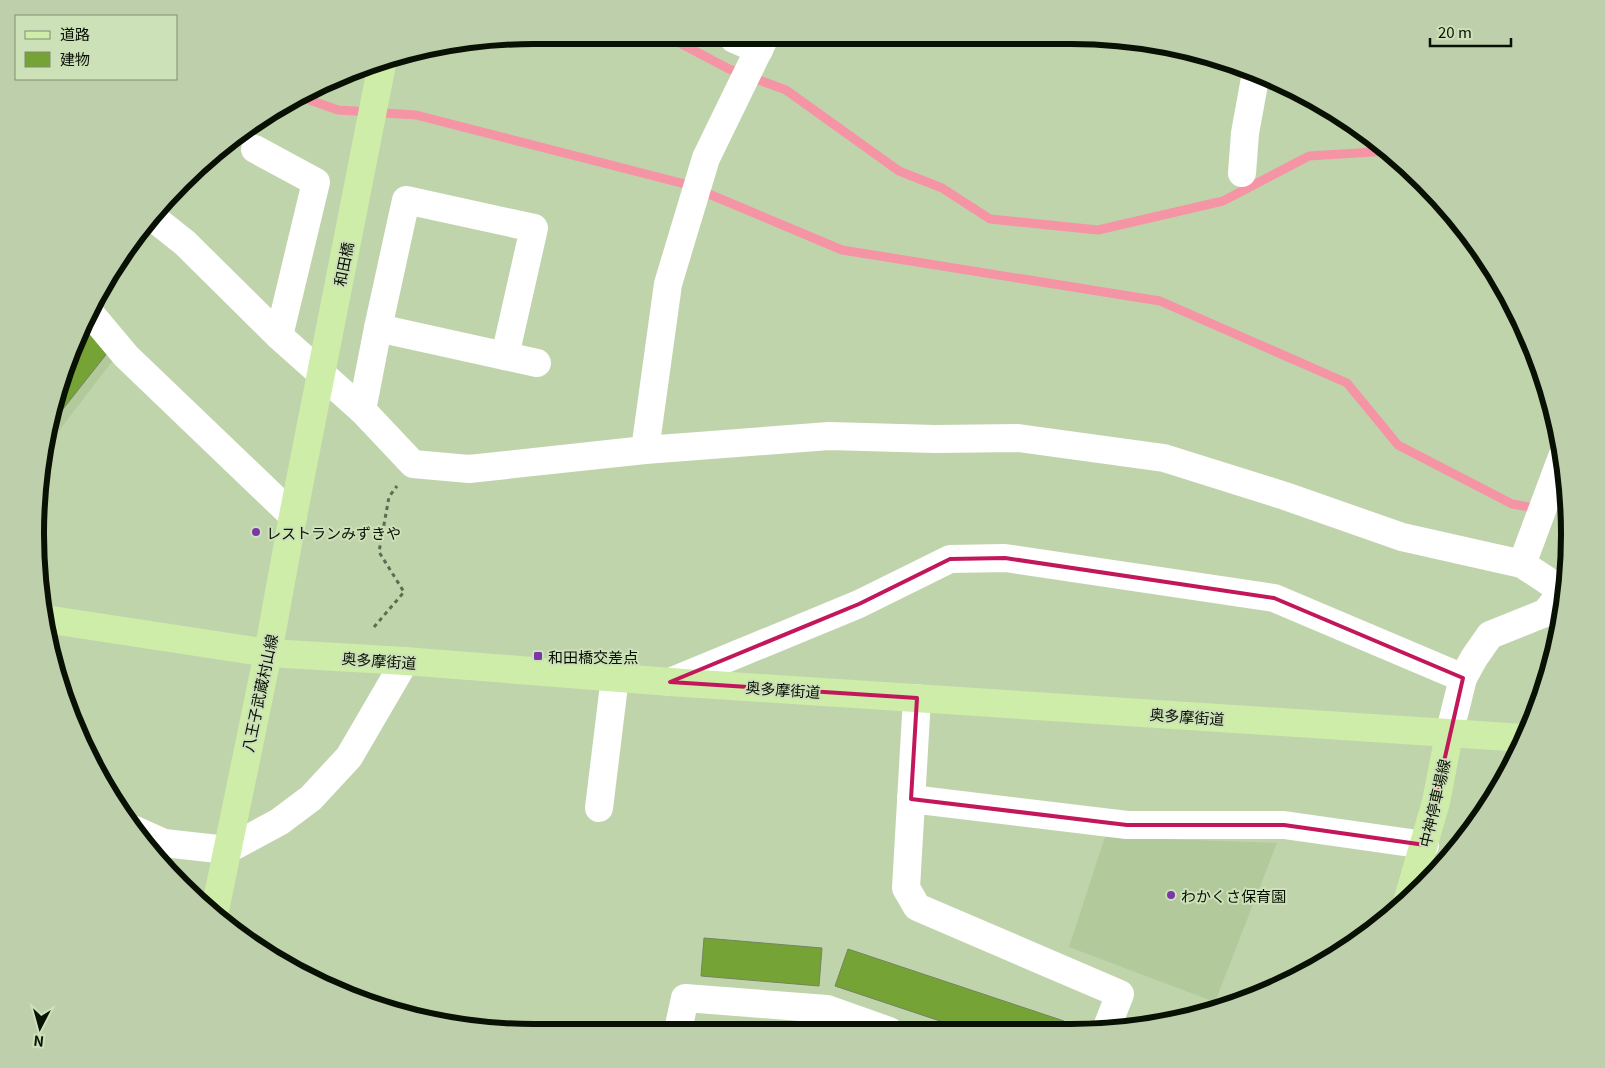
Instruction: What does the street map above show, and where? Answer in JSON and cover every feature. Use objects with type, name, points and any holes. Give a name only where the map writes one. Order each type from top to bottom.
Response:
[{"type":"main road","name":"和田橋","points":[[302,470],[381,68]]},
{"type":"main road","name":"八王子武蔵村山線","points":[[216,907],[268,653],[302,470]]},
{"type":"main road","name":"奥多摩街道","points":[[51,620],[268,653],[405,661],[670,682],[1517,738]]},
{"type":"main road","name":"中神停車場線","points":[[1412,887],[1436,802],[1449,734]]},
{"type":"street","points":[[646,450],[668,284],[706,158],[754,60],[739,44]]},
{"type":"street","points":[[1242,174],[1245,133],[1255,79]]},
{"type":"street","points":[[255,149],[316,182],[279,336]]},
{"type":"street","points":[[362,410],[406,200],[534,228],[505,356]]},
{"type":"street","points":[[157,221],[185,243],[279,336],[362,410],[412,464],[469,468],[646,450],[829,436],[1028,439],[1164,458],[1285,496],[1402,537],[1522,564],[1558,588]]},
{"type":"street","points":[[94,318],[126,356],[293,516]]},
{"type":"street","points":[[378,328],[537,363]]},
{"type":"street","points":[[1522,564],[1557,470]]},
{"type":"street","points":[[670,682],[859,604],[950,559],[1005,558],[1274,598],[1463,678]]},
{"type":"street","points":[[1449,734],[1463,678],[1490,634],[1545,612],[1557,600]]},
{"type":"street","points":[[148,836],[164,843],[227,850],[279,822],[311,798],[349,758],[405,661]]},
{"type":"street","points":[[599,808],[615,678]]},
{"type":"street","points":[[917,698],[906,888],[917,907],[1120,994],[1109,1022]]},
{"type":"street","points":[[910,799],[1127,825],[1284,825],[1425,845]]},
{"type":"street","points":[[679,1024],[685,998],[827,1009],[869,1024]]},
{"type":"path","points":[[374,627],[404,592],[379,552],[389,497],[412,464]]},
{"type":"highlighted area","points":[[1005,558],[1274,598],[1463,678],[1425,845],[1284,825],[1127,825],[911,799],[917,698],[670,682],[859,604],[950,559]]},
{"type":"shaded area","points":[[93,319],[123,347],[53,439],[70,376]]},
{"type":"shaded area","name":"わかくさ保育園","points":[[1105,837],[1277,843],[1215,1002],[1069,947]]},
{"type":"building","points":[[89,328],[112,347],[58,415],[70,376]]},
{"type":"building","points":[[704,938],[822,948],[819,986],[701,976]]},
{"type":"building","points":[[848,949],[1064,1021],[1063,1024],[949,1024],[835,986]]},
{"type":"waterway","points":[[682,44],[729,69],[786,90],[899,171],[942,188],[990,219],[1098,230],[1223,201],[1309,156],[1377,152]]},
{"type":"waterway","points":[[307,99],[338,110],[416,115],[685,184],[842,250],[1160,301],[1347,383],[1398,445],[1512,504],[1547,510],[1560,506]]},
{"type":"place","name":"レストランみずきや","points":[[256,532]]},
{"type":"place","name":"和田橋交差点","points":[[538,656]]},
{"type":"place","name":"わかくさ保育園","points":[[1171,895]]}]
